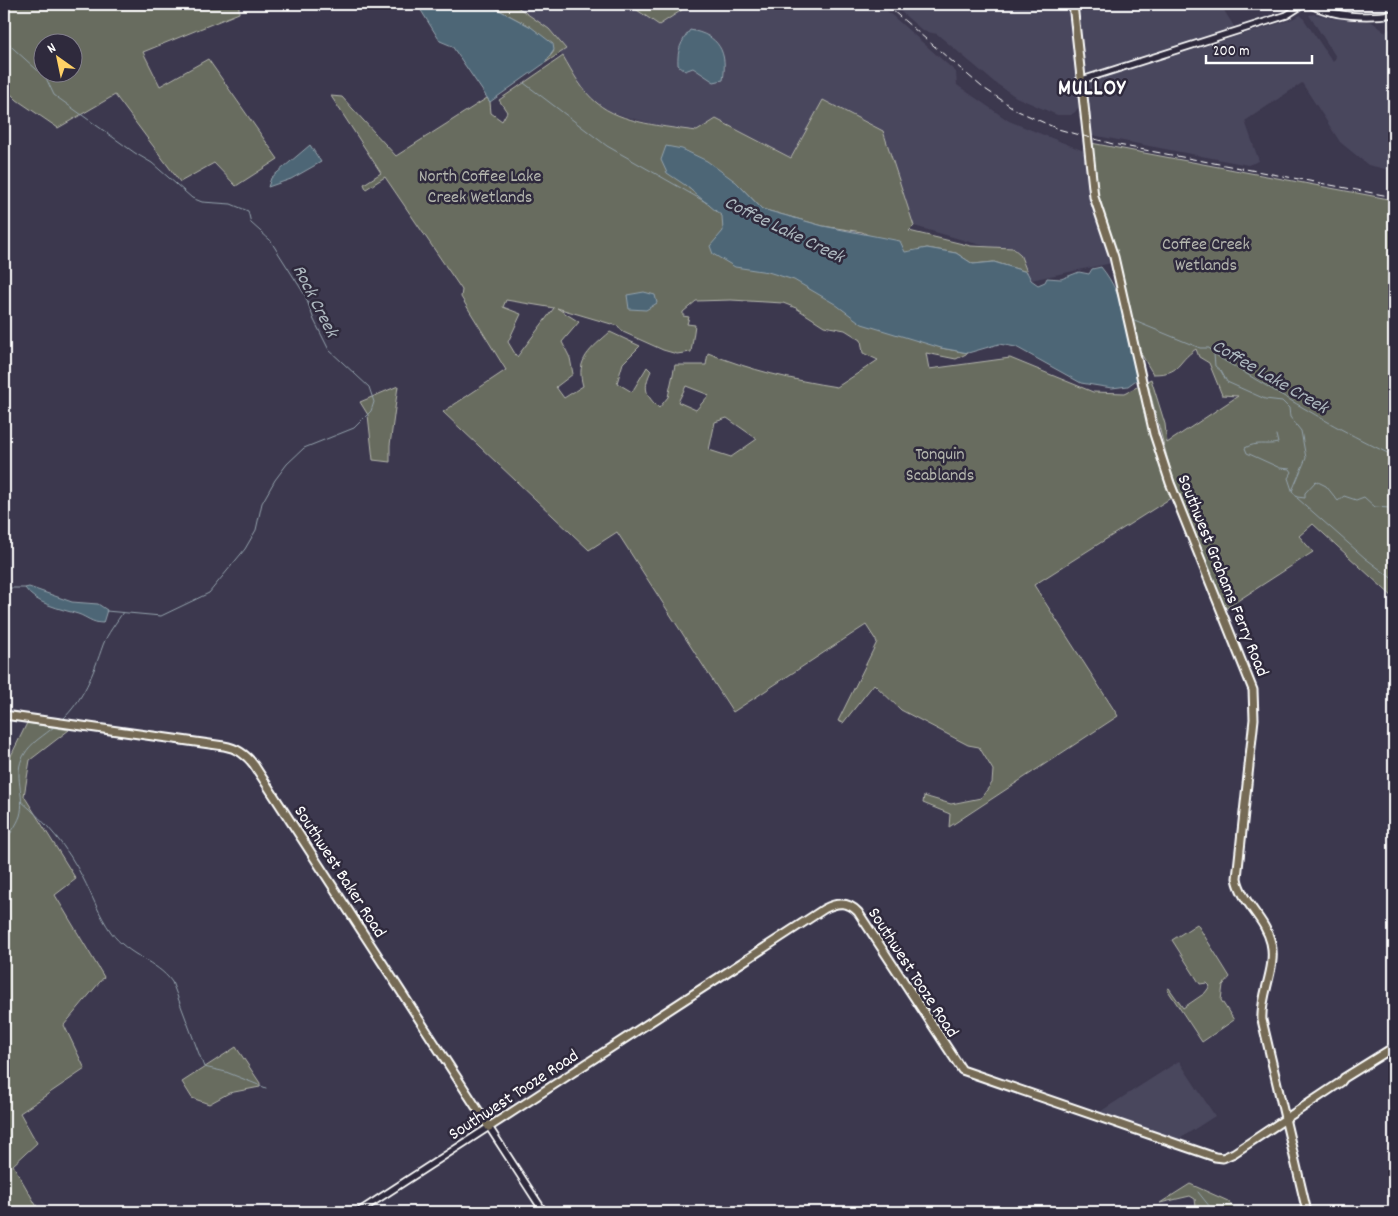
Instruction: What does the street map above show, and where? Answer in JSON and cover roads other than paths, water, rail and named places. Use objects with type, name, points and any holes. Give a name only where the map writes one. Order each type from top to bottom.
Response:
[{"type":"main road","name":"Southwest Grahams Ferry Road","points":[[1073,4],[1096,203],[1114,257],[1156,439],[1170,483],[1253,690],[1254,719],[1237,875],[1242,891],[1271,942],[1272,956],[1262,1000],[1262,1020],[1307,1212]]},
{"type":"main road","name":"Southwest Baker Road","points":[[4,714],[224,746],[235,749],[245,755],[254,765],[489,1128]]},
{"type":"main road","name":"Southwest Tooze Road","points":[[489,1128],[824,909],[843,903],[851,906],[858,912],[955,1062],[966,1072],[1219,1158],[1234,1152],[1341,1082],[1344,1078],[1394,1047]]},
{"type":"street","points":[[1082,80],[1286,15],[1304,4]]},
{"type":"street","points":[[1309,4],[1336,13],[1370,16],[1394,14]]},
{"type":"street","name":"Southwest Tooze Road","points":[[358,1212],[489,1128]]},
{"type":"street","name":"Southwest Baker Road","points":[[489,1128],[544,1212]]},
{"type":"water","points":[[417,4],[493,4],[497,9],[531,27],[553,44],[554,50],[545,63],[490,102],[452,46],[440,41]]},
{"type":"water","points":[[690,30],[708,36],[719,46],[724,61],[723,80],[714,82],[693,68],[685,71],[678,65],[680,46]]},
{"type":"water","points":[[310,145],[321,162],[291,179],[268,187],[271,178]]},
{"type":"water","points":[[666,146],[682,149],[707,161],[736,182],[762,209],[823,226],[900,241],[905,252],[927,248],[956,253],[973,264],[994,262],[1027,272],[1031,280],[1038,285],[1045,282],[1047,278],[1061,279],[1079,272],[1089,274],[1092,269],[1101,267],[1122,306],[1139,378],[1128,386],[1112,388],[1081,383],[1016,347],[999,344],[968,353],[941,348],[862,324],[835,304],[794,280],[768,272],[735,267],[713,254],[710,246],[723,231],[722,216],[685,185],[667,173],[661,160]]},
{"type":"water","points":[[644,292],[655,295],[657,303],[646,310],[629,309],[627,295]]},
{"type":"water","points":[[29,587],[72,602],[98,604],[107,610],[103,623],[42,602],[29,594],[25,588]]},
{"type":"waterway","name":"Rock Creek","points":[[4,40],[46,78],[54,95],[152,163],[192,198],[202,202],[231,204],[248,211],[251,223],[270,240],[305,295],[314,320],[329,350],[369,387],[374,402],[371,411],[354,428],[304,448],[287,464],[262,503],[256,530],[245,549],[209,593],[161,616],[106,611]]},
{"type":"waterway","name":"Coffee Lake Creek","points":[[524,83],[607,146],[709,204]]},
{"type":"waterway","name":"Coffee Lake Creek","points":[[1132,320],[1200,348],[1209,348],[1223,360],[1296,404],[1394,456]]},
{"type":"waterway","points":[[1214,354],[1215,366],[1221,371],[1227,382],[1265,399],[1282,401],[1289,408],[1290,417],[1301,431],[1306,458],[1292,491],[1297,497],[1305,498],[1305,493],[1316,481],[1326,486],[1338,501],[1344,496],[1356,500],[1364,497],[1375,507],[1390,508],[1394,505]]},
{"type":"waterway","points":[[1276,435],[1278,443],[1254,445],[1245,448],[1247,453],[1280,468],[1290,469],[1292,472],[1288,478],[1292,490]]},
{"type":"waterway","points":[[1297,498],[1365,558],[1394,580]]},
{"type":"waterway","name":"Rock Creek","points":[[4,588],[25,588]]},
{"type":"waterway","points":[[62,720],[82,695],[105,641],[123,612]]},
{"type":"waterway","points":[[4,843],[20,816],[19,770],[24,755],[30,746],[55,726]]},
{"type":"waterway","points":[[21,801],[48,827],[70,856],[111,932],[126,947],[158,968],[172,982],[204,1067],[226,1072],[266,1088]]},
{"type":"waterway","points":[[1198,1192],[1214,1212]]},
{"type":"railway","points":[[885,4],[982,87],[1018,111],[1058,129],[1113,144],[1394,197]]},
{"type":"district","name":"MULLOY","points":[[1092,86]]},
{"type":"park label","name":"North Coffee Lake Creek Wetlands","points":[[480,185]]},
{"type":"park label","name":"Coffee Creek Wetlands","points":[[1206,253]]},
{"type":"park label","name":"Tonquin Scablands","points":[[940,463]]}]
